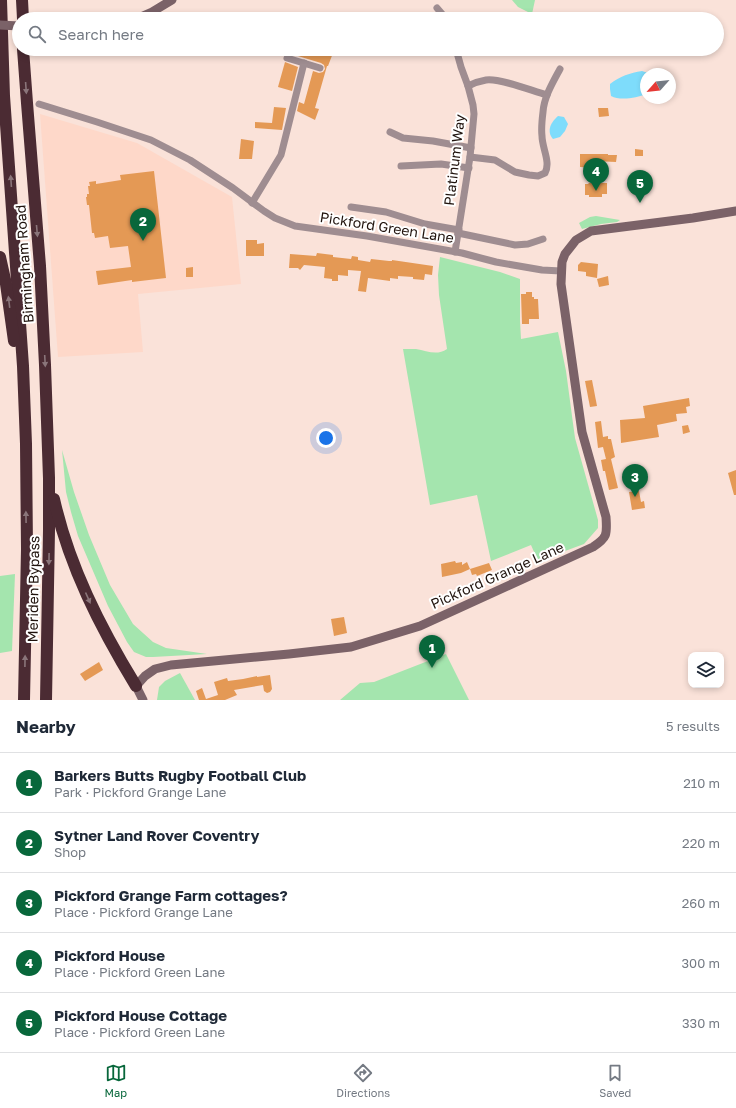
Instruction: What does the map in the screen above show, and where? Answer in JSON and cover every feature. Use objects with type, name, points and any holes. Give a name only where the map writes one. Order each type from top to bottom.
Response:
[{"type":"highway","name":"Birmingham Road","points":[[1,0],[3,62],[23,366],[26,444]]},
{"type":"highway","points":[[22,0],[23,12]]},
{"type":"highway","name":"Birmingham Road","points":[[24,56],[40,266],[49,478]]},
{"type":"highway","points":[[0,84],[3,62]]},
{"type":"highway","points":[[0,257],[6,284],[25,424]]},
{"type":"highway","name":"Meriden Bypass","points":[[24,700],[27,549],[26,444]]},
{"type":"highway","points":[[49,478],[62,528],[76,569],[98,620],[136,686]]},
{"type":"highway","name":"Meriden Bypass","points":[[46,700],[49,478]]},
{"type":"street","points":[[152,12],[172,0]]},
{"type":"street","points":[[437,8],[440,12]]},
{"type":"street","points":[[0,25],[12,26]]},
{"type":"street","name":"Platinum Way","points":[[455,252],[469,168],[473,105],[458,56]]},
{"type":"street","points":[[287,58],[320,68]]},
{"type":"street","points":[[252,203],[280,155],[304,63]]},
{"type":"street","points":[[470,157],[495,160],[515,172],[538,176],[543,174],[546,170],[546,155],[542,136],[543,110],[547,95],[560,69]]},
{"type":"street","points":[[468,86],[480,81],[488,80],[513,85],[547,95]]},
{"type":"street","points":[[57,110],[58,102]]},
{"type":"street","name":"Pickford Green Lane","points":[[39,104],[151,140],[190,160],[233,188],[264,212],[295,226],[367,236],[542,270],[561,271]]},
{"type":"street","points":[[390,132],[403,138],[433,141],[471,148]]},
{"type":"street","points":[[401,166],[441,164],[469,168]]},
{"type":"street","points":[[351,207],[386,212],[425,224],[515,245],[528,244],[543,238]]},
{"type":"street","points":[[561,271],[562,262],[570,246],[576,240],[592,231],[736,211]]},
{"type":"street","name":"Pickford Grange Lane","points":[[136,686],[145,676],[155,669],[171,665],[289,654],[351,646],[420,626],[593,547],[602,541],[606,536],[606,517],[582,432],[561,284],[561,271]]},
{"type":"street","points":[[136,686],[143,700]]},
{"type":"shaded area","points":[[40,114],[137,143],[232,197],[241,284],[138,294],[143,352],[58,357]]},
{"type":"green space","points":[[512,0],[535,0],[532,12],[528,12],[518,7]]},
{"type":"green space","points":[[596,216],[620,220],[617,222],[582,229],[579,223],[590,217]]},
{"type":"green space","points":[[440,257],[500,272],[520,279],[521,339],[558,332],[566,371],[575,438],[598,520],[598,528],[584,544],[538,561],[531,545],[491,561],[477,495],[430,505],[403,349],[416,349],[436,353],[447,349],[439,295],[438,275]]},
{"type":"green space","points":[[62,450],[74,492],[89,535],[110,585],[133,624],[153,642],[166,648],[207,654],[146,657],[134,652],[108,606],[78,536],[66,492]]},
{"type":"green space","points":[[15,574],[12,651],[0,653],[0,576]]},
{"type":"green space","points":[[446,654],[469,700],[340,700],[360,683],[374,682]]},
{"type":"green space","points":[[180,673],[195,700],[157,700],[159,687],[165,681]]},
{"type":"water","points":[[640,71],[640,96],[615,98],[611,96],[610,84],[625,75]]},
{"type":"water","points":[[558,116],[564,117],[568,124],[560,137],[553,139],[550,133],[550,127]]},
{"type":"building","points":[[298,56],[332,56],[327,66],[315,108],[319,109],[315,120],[297,111],[299,102],[304,104],[313,71],[319,73],[323,72],[325,69],[324,65]]},
{"type":"building","points":[[285,62],[298,67],[292,91],[278,87]]},
{"type":"building","points":[[274,107],[286,108],[282,130],[255,128],[255,122],[272,123]]},
{"type":"building","points":[[598,108],[608,108],[609,116],[599,117]]},
{"type":"building","points":[[241,139],[254,141],[252,159],[239,159]]},
{"type":"building","points":[[635,149],[643,150],[643,156],[635,156]]},
{"type":"building","points":[[580,154],[617,155],[616,162],[594,161],[594,168],[580,167]]},
{"type":"building","points":[[154,171],[166,278],[132,282],[132,280],[98,285],[96,271],[131,267],[128,246],[110,248],[108,236],[95,238],[94,233],[92,233],[89,205],[87,205],[86,197],[87,194],[89,194],[89,182],[96,181],[96,184],[121,180],[120,175]]},
{"type":"building","points":[[647,182],[652,188],[646,193],[641,187]]},
{"type":"building","points":[[607,183],[607,194],[602,194],[602,197],[589,197],[589,195],[585,195],[585,184]]},
{"type":"building","points":[[246,240],[257,240],[257,244],[264,243],[264,256],[246,256]]},
{"type":"building","points":[[317,253],[351,259],[352,256],[358,257],[358,260],[370,262],[371,259],[392,260],[433,266],[432,275],[425,274],[424,280],[413,279],[413,277],[398,276],[398,279],[390,278],[390,281],[368,278],[366,292],[358,291],[361,271],[348,270],[348,276],[338,275],[338,281],[332,281],[332,279],[324,278],[325,267],[304,265],[300,270],[298,268],[289,268],[290,254],[316,256]]},
{"type":"building","points":[[581,262],[598,264],[597,278],[586,276],[586,272],[578,271],[578,265]]},
{"type":"building","points":[[193,267],[193,277],[186,277],[186,268]]},
{"type":"building","points":[[608,276],[609,285],[599,287],[597,279]]},
{"type":"building","points":[[526,292],[532,292],[532,297],[534,297],[534,299],[538,299],[539,319],[529,319],[529,324],[522,324],[521,294],[526,294]]},
{"type":"building","points":[[592,380],[597,406],[590,407],[585,381]]},
{"type":"building","points":[[689,398],[690,406],[686,407],[687,413],[676,414],[677,421],[657,425],[659,437],[621,443],[620,420],[645,418],[643,406]]},
{"type":"building","points":[[601,421],[603,437],[608,436],[608,439],[611,439],[615,457],[611,459],[618,488],[609,490],[601,460],[606,459],[603,447],[598,448],[595,422]]},
{"type":"building","points":[[688,425],[690,432],[683,434],[682,426]]},
{"type":"building","points":[[736,470],[736,495],[734,495],[728,473]]},
{"type":"building","points":[[639,491],[641,502],[644,501],[645,508],[632,510],[629,492]]},
{"type":"building","points":[[455,561],[456,563],[462,562],[462,565],[467,562],[470,569],[461,573],[442,577],[441,564]]},
{"type":"building","points":[[523,561],[526,567],[510,573],[508,567]]},
{"type":"building","points":[[489,563],[492,570],[477,576],[476,574],[472,575],[470,569]]},
{"type":"building","points":[[344,617],[347,633],[334,636],[331,619]]},
{"type":"building","points":[[99,662],[103,670],[85,681],[80,674]]},
{"type":"building","points":[[270,675],[272,689],[267,693],[264,691],[263,685],[234,690],[237,695],[225,700],[199,700],[196,691],[202,688],[206,699],[218,695],[214,682],[227,678],[228,681]]},
{"type":"place","name":"Pickford House","points":[[596,191]]},
{"type":"place","name":"Pickford House Cottage","points":[[640,203]]},
{"type":"place","name":"Sytner Land Rover Coventry","points":[[143,241]]},
{"type":"place","name":"Pickford Grange Farm cottages?","points":[[635,497]]},
{"type":"place","name":"Barkers Butts Rugby Football Club","points":[[432,668]]}]
